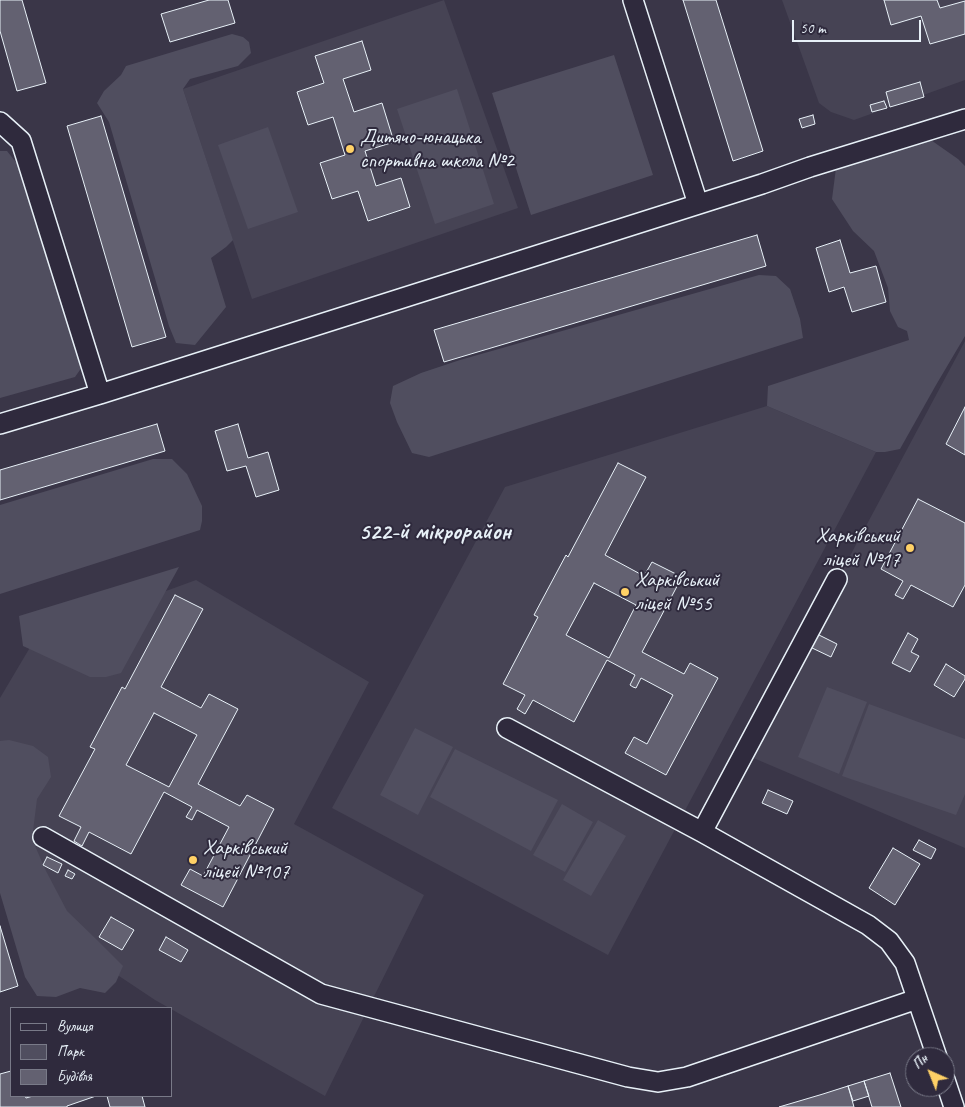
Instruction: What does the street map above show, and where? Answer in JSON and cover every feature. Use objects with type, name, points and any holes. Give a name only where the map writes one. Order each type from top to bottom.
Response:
[{"type":"lane","points":[[633,0],[698,204]]},
{"type":"lane","points":[[0,424],[100,394],[965,119]]},
{"type":"lane","points":[[0,122],[21,141],[100,394]]},
{"type":"lane","points":[[702,832],[837,579]]},
{"type":"lane","points":[[507,728],[702,832],[868,925],[889,941],[904,963],[934,1047]]},
{"type":"lane","points":[[43,837],[321,994],[643,1080],[658,1082],[687,1078],[917,999]]},
{"type":"shaded area","name":"Дитячо-юнацька спортивна школа №2","points":[[444,0],[518,208],[252,299],[183,89]]},
{"type":"shaded area","points":[[782,0],[965,0],[965,80],[854,120],[831,112],[819,103]]},
{"type":"shaded area","name":"Харківський ліцей №17","points":[[965,341],[965,848],[744,754]]},
{"type":"shaded area","name":"Харківський ліцей №55","points":[[767,406],[876,452],[608,955],[332,808],[505,487]]},
{"type":"shaded area","name":"Харківський ліцей №107","points":[[196,580],[369,682],[294,824],[424,895],[325,1096],[172,1010],[172,1007],[167,1007],[155,1000],[50,930],[0,781],[0,698],[35,639]]},
{"type":"green space","points":[[232,34],[243,37],[249,42],[251,53],[238,66],[190,79],[183,89],[233,240],[211,258],[226,307],[195,345],[176,343],[169,326],[109,122],[97,103],[104,91],[121,75],[126,66]]},
{"type":"green space","points":[[614,55],[653,175],[531,215],[492,93]]},
{"type":"green space","points":[[457,89],[494,204],[435,224],[397,109]]},
{"type":"green space","points":[[268,127],[298,212],[248,229],[218,145]]},
{"type":"green space","points":[[928,138],[965,166],[965,336],[900,449],[876,452],[767,406],[768,386],[909,340],[907,331],[898,327],[890,311],[888,288],[874,251],[853,231],[832,199],[836,168]]},
{"type":"green space","points":[[0,151],[7,151],[19,166],[49,253],[82,367],[75,377],[0,398]]},
{"type":"green space","points":[[759,275],[776,276],[790,289],[800,319],[803,338],[429,457],[412,453],[397,422],[390,403],[393,386],[421,373],[460,360]]},
{"type":"green space","points":[[153,459],[172,459],[187,474],[202,506],[200,530],[0,594],[0,505]]},
{"type":"green space","points":[[179,567],[121,673],[106,677],[90,677],[23,646],[19,616]]},
{"type":"green space","points":[[827,687],[867,702],[839,774],[798,757]]},
{"type":"green space","points":[[869,704],[965,739],[965,794],[956,815],[842,776]]},
{"type":"green space","points":[[415,728],[453,747],[418,815],[380,795]]},
{"type":"green space","points":[[9,740],[33,746],[48,757],[51,777],[37,799],[32,839],[67,911],[123,966],[116,982],[105,993],[80,988],[56,997],[37,996],[25,977],[0,893],[0,741]]},
{"type":"green space","points":[[455,749],[558,800],[531,851],[430,797]]},
{"type":"green space","points":[[562,804],[593,822],[565,872],[533,855]]},
{"type":"green space","points":[[598,820],[626,836],[591,896],[563,880]]},
{"type":"building","points":[[0,0],[22,0],[46,83],[17,91],[0,31]]},
{"type":"building","points":[[209,0],[228,0],[235,23],[170,42],[161,14]]},
{"type":"building","points":[[683,0],[716,0],[763,151],[733,161]]},
{"type":"building","points":[[884,0],[937,0],[940,8],[965,1],[965,34],[930,44],[921,16],[891,25]]},
{"type":"building","points":[[362,41],[371,70],[343,79],[354,112],[382,103],[394,142],[365,151],[376,186],[401,178],[410,207],[368,221],[358,191],[332,199],[320,163],[345,155],[333,117],[308,125],[297,92],[324,83],[315,56]]},
{"type":"building","points":[[920,82],[924,97],[890,107],[886,92]]},
{"type":"building","points":[[884,101],[887,108],[872,112],[870,105]]},
{"type":"building","points":[[813,115],[815,124],[802,128],[799,119]]},
{"type":"building","points":[[101,116],[166,337],[132,347],[67,126]]},
{"type":"building","points":[[757,235],[766,266],[444,362],[434,330]]},
{"type":"building","points":[[840,240],[850,273],[876,266],[886,302],[852,312],[844,287],[829,292],[816,248]]},
{"type":"building","points":[[965,407],[965,455],[946,444]]},
{"type":"building","points":[[157,424],[165,451],[0,500],[0,470]]},
{"type":"building","points":[[238,424],[248,458],[268,452],[279,490],[256,497],[246,466],[227,471],[215,431]]},
{"type":"building","points":[[618,463],[646,477],[605,555],[644,576],[652,562],[682,577],[642,652],[684,674],[690,663],[718,678],[666,775],[625,753],[634,737],[647,744],[673,695],[641,678],[636,688],[633,687],[630,685],[635,675],[607,660],[574,722],[533,700],[525,714],[517,709],[525,695],[503,684],[538,617],[534,615],[566,555],[568,557]],"holes":[[[594,583],[636,605],[609,658],[566,635]]]},
{"type":"building","points":[[918,499],[965,523],[965,585],[953,607],[911,585],[903,599],[895,595],[903,581],[881,569]]},
{"type":"building","points":[[175,595],[203,609],[161,687],[201,708],[209,694],[238,709],[198,784],[240,806],[247,795],[274,809],[223,907],[181,885],[190,869],[203,876],[229,827],[197,810],[192,820],[186,817],[192,807],[164,792],[131,854],[89,832],[82,846],[74,841],[81,827],[59,816],[95,749],[90,747],[122,687],[125,689]],"holes":[[[154,713],[197,735],[169,787],[126,765]]]},
{"type":"building","points":[[908,633],[918,639],[911,652],[919,656],[910,672],[892,663]]},
{"type":"building","points":[[817,634],[837,644],[831,657],[810,647]]},
{"type":"building","points":[[946,664],[965,676],[954,697],[934,685]]},
{"type":"building","points":[[768,790],[793,801],[787,814],[762,803]]},
{"type":"building","points":[[919,840],[936,849],[931,859],[913,850]]},
{"type":"building","points":[[893,848],[920,864],[895,905],[869,888]]},
{"type":"building","points":[[47,857],[62,864],[58,873],[43,865]]},
{"type":"building","points":[[68,870],[75,874],[72,879],[65,876]]},
{"type":"building","points":[[111,917],[134,930],[122,950],[99,937]]},
{"type":"building","points":[[0,926],[18,986],[0,992]]},
{"type":"building","points":[[166,937],[188,950],[181,962],[159,950]]},
{"type":"building","points":[[10,1071],[10,1097],[93,1097],[67,1107],[0,1107],[0,1074]]},
{"type":"building","points":[[890,1073],[901,1107],[872,1107],[864,1081]]},
{"type":"building","points":[[864,1081],[869,1096],[853,1101],[848,1086]]},
{"type":"building","points":[[848,1086],[854,1107],[779,1107],[823,1094]]},
{"type":"building","points":[[107,1097],[142,1097],[145,1107],[110,1107]]},
{"type":"place","name":"Дитячо-юнацька спортивна школа №2","points":[[350,149]]},
{"type":"place","name":"Харківський ліцей №17","points":[[910,548]]},
{"type":"place","name":"Харківський ліцей №55","points":[[625,592]]},
{"type":"place","name":"Харківський ліцей №107","points":[[193,860]]},
{"type":"district","name":"522-й мікрорайон","points":[[435,533]]}]
